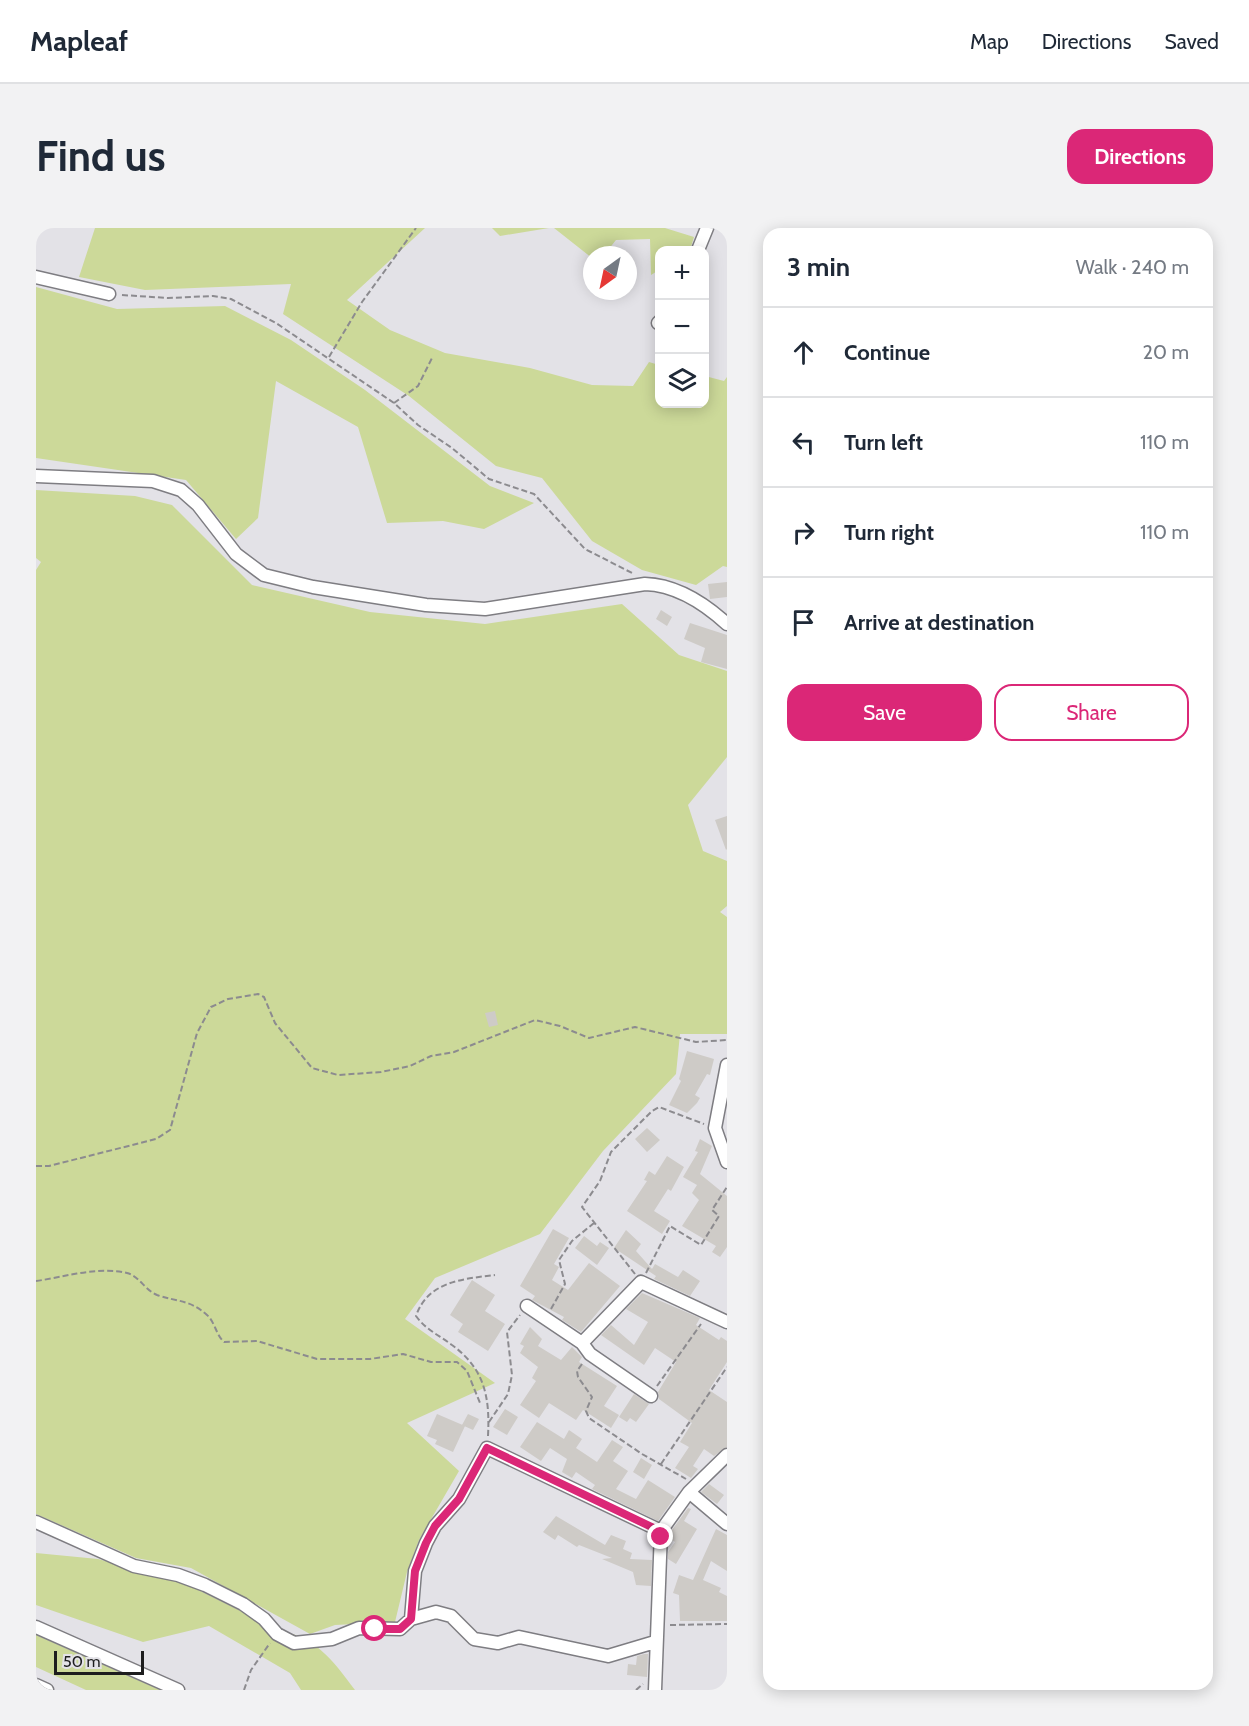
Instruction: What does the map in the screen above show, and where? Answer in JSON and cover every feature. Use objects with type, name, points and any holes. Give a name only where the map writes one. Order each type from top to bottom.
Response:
[{"type":"street","points":[[700,246],[707,228]]},
{"type":"street","points":[[36,277],[109,294]]},
{"type":"street","points":[[36,476],[153,481],[182,490],[198,505],[236,554],[264,575],[313,587],[426,605],[485,609],[645,584],[660,585],[678,591],[714,612],[727,624]]},
{"type":"street","points":[[727,1065],[715,1128],[727,1162]]},
{"type":"street","points":[[582,1343],[641,1282],[709,1311],[727,1322]]},
{"type":"street","points":[[527,1306],[582,1343],[590,1354],[651,1396]]},
{"type":"street","points":[[411,1619],[415,1571],[426,1543],[435,1526],[462,1493],[487,1448],[662,1532]]},
{"type":"street","points":[[655,1690],[655,1642],[658,1624],[662,1532],[693,1489],[727,1455]]},
{"type":"street","points":[[693,1489],[727,1524]]},
{"type":"street","points":[[36,1522],[134,1566],[178,1575],[205,1585],[243,1604],[264,1619],[277,1634],[294,1643],[332,1639],[358,1628],[400,1629],[411,1619],[436,1612],[451,1616],[474,1639],[498,1643],[519,1637],[608,1656],[655,1642]]},
{"type":"street","points":[[36,1627],[178,1690]]},
{"type":"street","points":[[36,1685],[47,1690]]},
{"type":"path","points":[[329,357],[362,302],[417,228]]},
{"type":"path","points":[[109,294],[168,298],[213,296],[231,299],[276,323],[394,403],[418,425],[452,448],[489,479],[534,494],[585,549],[640,577],[645,584]]},
{"type":"path","points":[[394,403],[418,386],[433,356]]},
{"type":"path","points":[[36,1166],[49,1166],[156,1139],[170,1130],[197,1033],[211,1007],[228,999],[258,994],[264,997],[275,1023],[312,1068],[338,1075],[381,1072],[410,1066],[431,1056],[454,1052],[535,1020],[560,1026],[589,1038],[635,1027],[696,1042],[727,1040]]},
{"type":"path","points":[[715,1128],[659,1107],[652,1111],[611,1152],[600,1181],[582,1207],[641,1282],[670,1226],[701,1245],[719,1216],[712,1210],[727,1186]]},
{"type":"path","points":[[545,1318],[565,1284],[559,1260],[572,1240],[594,1223]]},
{"type":"path","points":[[36,1281],[63,1274],[108,1271],[129,1273],[157,1295],[183,1299],[209,1316],[224,1342],[257,1341],[317,1359],[370,1359],[403,1354],[431,1362],[457,1362],[467,1371],[480,1403]]},
{"type":"path","points":[[487,1448],[488,1396],[475,1366],[453,1346],[425,1328],[416,1316],[426,1296],[443,1285],[465,1278],[495,1275]]},
{"type":"path","points":[[489,1423],[508,1394],[512,1375],[507,1332],[527,1306]]},
{"type":"path","points":[[651,1396],[709,1311]]},
{"type":"path","points":[[590,1354],[577,1371],[578,1377],[592,1397],[586,1411],[589,1418],[693,1489]]},
{"type":"path","points":[[661,1465],[727,1367]]},
{"type":"path","points":[[658,1624],[727,1624]]},
{"type":"path","points":[[244,1690],[252,1670],[277,1634]]},
{"type":"green space","points":[[95,228],[425,228],[347,300],[390,330],[445,353],[530,368],[592,385],[633,386],[649,362],[655,364],[655,408],[709,408],[709,377],[724,381],[727,377],[727,567],[723,566],[696,585],[642,570],[592,541],[542,478],[496,466],[409,396],[283,314],[291,284],[145,290],[79,277]]},
{"type":"green space","points":[[492,228],[549,228],[500,236]]},
{"type":"green space","points":[[554,228],[665,228],[694,237],[691,246],[655,246],[655,272],[651,275],[650,239],[616,240],[611,246],[583,246],[583,251]]},
{"type":"green space","points":[[36,287],[117,309],[225,306],[291,340],[365,390],[490,486],[534,503],[484,529],[443,521],[387,523],[358,427],[276,381],[258,518],[236,539],[186,480],[36,458]]},
{"type":"green space","points":[[36,490],[135,496],[172,505],[252,585],[370,612],[485,624],[622,604],[679,655],[727,671],[727,757],[688,805],[703,851],[727,861],[727,906],[720,912],[727,917],[727,1034],[680,1034],[676,1074],[603,1151],[540,1234],[435,1278],[405,1319],[495,1383],[407,1423],[459,1471],[419,1540],[407,1572],[395,1622],[335,1625],[310,1634],[191,1568],[136,1558],[36,1514],[36,570],[41,562],[36,558]]},
{"type":"green space","points":[[36,1553],[98,1559],[184,1583],[267,1624],[274,1631],[288,1633],[311,1643],[330,1659],[355,1690],[301,1690],[290,1673],[209,1626],[143,1642],[36,1605]]},
{"type":"green space","points":[[36,1635],[160,1690],[86,1690],[36,1667]]},
{"type":"building","points":[[727,582],[727,597],[710,599],[708,584]]},
{"type":"building","points":[[661,610],[672,617],[667,626],[656,619]]},
{"type":"building","points":[[690,623],[727,635],[727,669],[701,662],[705,648],[684,639]]},
{"type":"building","points":[[727,816],[727,849],[726,850],[715,820]]},
{"type":"building","points":[[495,1011],[498,1025],[489,1027],[485,1013]]},
{"type":"building","points":[[687,1051],[714,1059],[710,1075],[707,1074],[695,1095],[700,1098],[687,1113],[669,1105],[681,1081],[679,1079]]},
{"type":"building","points":[[647,1128],[660,1140],[647,1152],[635,1139]]},
{"type":"building","points":[[700,1139],[712,1146],[700,1174],[727,1196],[727,1247],[720,1257],[712,1252],[716,1246],[682,1226],[699,1200],[692,1193],[697,1185],[683,1177],[698,1152],[695,1151]]},
{"type":"building","points":[[667,1156],[684,1167],[671,1191],[668,1189],[654,1211],[670,1221],[662,1234],[627,1211],[647,1181],[644,1180],[649,1171],[655,1175]]},
{"type":"building","points":[[553,1229],[569,1238],[554,1264],[559,1267],[552,1280],[568,1290],[589,1263],[620,1286],[581,1332],[562,1320],[564,1317],[532,1300],[535,1296],[520,1286]]},
{"type":"building","points":[[626,1230],[641,1244],[636,1251],[652,1269],[655,1264],[678,1277],[683,1270],[700,1281],[690,1296],[654,1279],[656,1276],[614,1248]]},
{"type":"building","points":[[584,1236],[597,1246],[600,1242],[609,1248],[597,1265],[575,1248]]},
{"type":"building","points":[[472,1280],[495,1295],[485,1311],[505,1324],[488,1351],[458,1332],[463,1324],[450,1315]]},
{"type":"building","points":[[642,1293],[700,1318],[696,1325],[719,1340],[721,1337],[727,1341],[727,1362],[709,1390],[727,1402],[727,1447],[714,1456],[704,1449],[693,1466],[698,1469],[691,1478],[675,1468],[689,1447],[680,1442],[692,1423],[659,1399],[658,1392],[676,1362],[655,1348],[644,1365],[601,1335],[611,1325],[634,1345],[648,1322],[626,1309]]},
{"type":"building","points":[[530,1327],[542,1339],[538,1346],[561,1360],[572,1347],[582,1357],[579,1362],[617,1386],[604,1406],[619,1415],[611,1428],[583,1410],[576,1420],[549,1403],[539,1418],[520,1405],[536,1381],[532,1378],[538,1367],[520,1353],[524,1346],[520,1344]]},
{"type":"building","points":[[634,1394],[649,1404],[636,1422],[630,1418],[627,1422],[619,1417]]},
{"type":"building","points":[[505,1409],[518,1417],[507,1435],[493,1427]]},
{"type":"building","points":[[437,1414],[465,1426],[453,1452],[435,1444],[437,1440],[427,1436]]},
{"type":"building","points":[[468,1414],[479,1419],[473,1430],[462,1425]]},
{"type":"building","points":[[537,1422],[564,1439],[569,1430],[582,1439],[576,1448],[597,1462],[612,1440],[623,1447],[613,1461],[628,1471],[616,1489],[636,1499],[648,1480],[675,1497],[658,1521],[592,1489],[595,1485],[576,1472],[572,1478],[562,1472],[567,1459],[550,1448],[541,1461],[520,1447]]},
{"type":"building","points":[[641,1458],[652,1465],[644,1479],[633,1472]]},
{"type":"building","points":[[709,1484],[724,1495],[717,1504],[701,1492]]},
{"type":"building","points":[[688,1508],[691,1509],[684,1521],[697,1529],[676,1564],[668,1559],[668,1552],[675,1542],[669,1538],[669,1534]]},
{"type":"building","points":[[556,1516],[605,1545],[611,1535],[626,1541],[623,1549],[632,1553],[630,1559],[652,1560],[651,1586],[636,1585],[633,1572],[602,1559],[612,1558],[579,1545],[577,1547],[558,1535],[555,1540],[543,1532]]},
{"type":"building","points":[[716,1529],[727,1535],[727,1571],[711,1561],[703,1580],[721,1588],[719,1592],[727,1596],[727,1621],[680,1621],[679,1595],[673,1593],[679,1575],[693,1580]]},
{"type":"building","points":[[648,1654],[647,1677],[627,1675],[628,1664],[636,1665],[637,1656]]},
{"type":"route","points":[[375,1629],[400,1629],[411,1619],[415,1571],[426,1543],[435,1526],[459,1499],[487,1448],[662,1532],[661,1537]]}]
